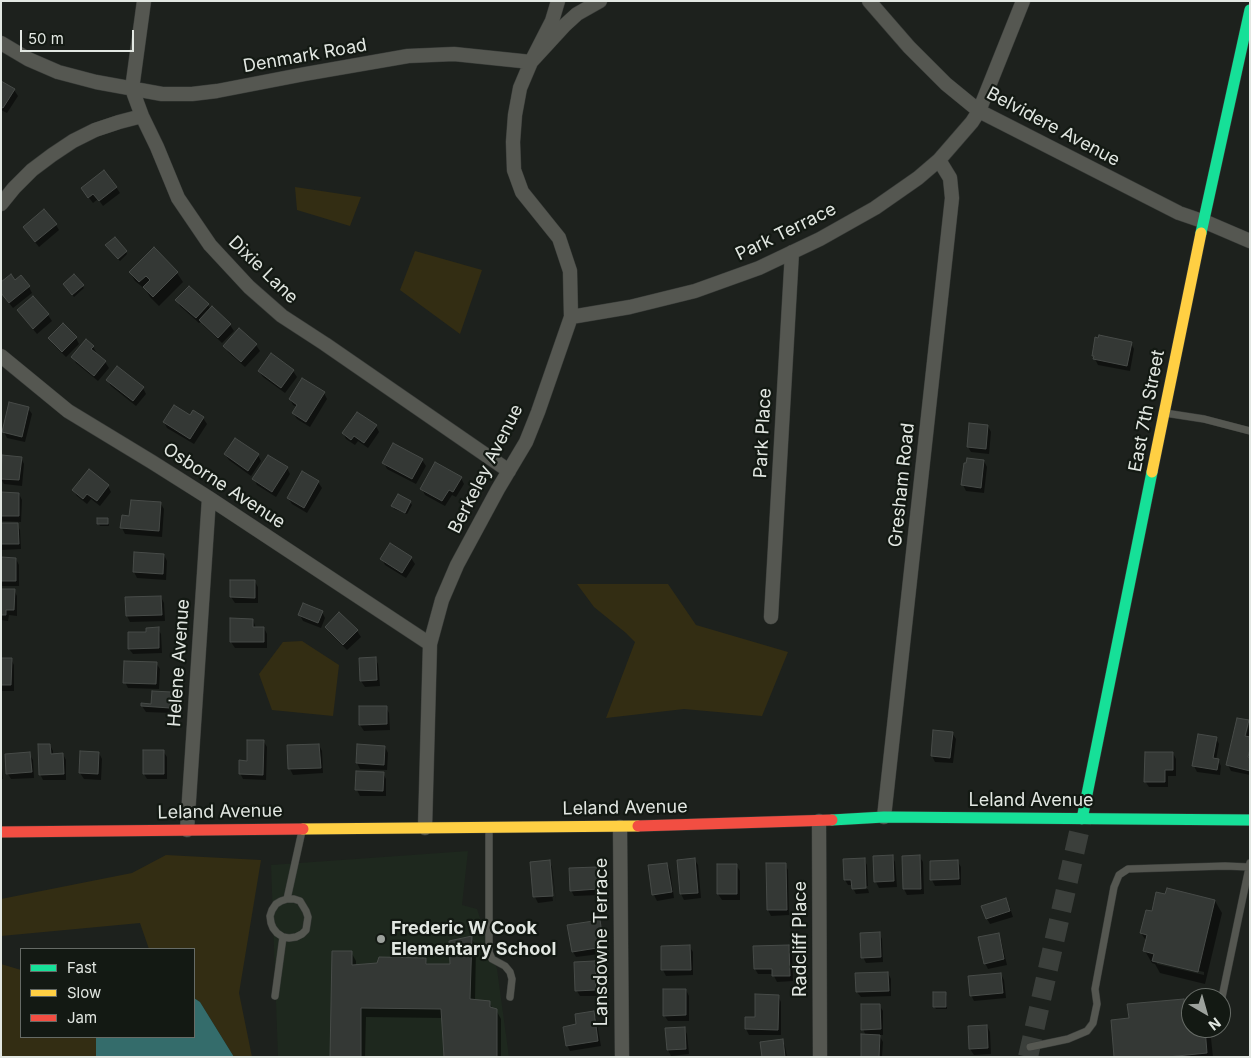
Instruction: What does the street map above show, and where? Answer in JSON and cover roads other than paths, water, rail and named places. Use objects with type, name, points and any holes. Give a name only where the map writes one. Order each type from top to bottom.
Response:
[{"type":"street","name":"Dixie Lane","points":[[144,1],[132,89],[178,198],[210,245],[249,287],[282,316],[509,471]]},
{"type":"street","name":"Berkeley Avenue","points":[[425,828],[430,644],[442,600],[457,565],[526,442],[571,317],[570,271],[559,238],[522,192],[514,170],[513,142],[520,88],[552,21],[558,1]]},
{"type":"street","points":[[531,62],[577,14],[600,1]]},
{"type":"street","name":"Belvidere Avenue","points":[[869,1],[915,53],[946,84],[978,111],[1179,213],[1250,241]]},
{"type":"street","name":"Park Terrace","points":[[571,317],[630,307],[695,291],[759,268],[820,239],[874,208],[918,178],[939,160],[972,122],[1023,1]]},
{"type":"street","name":"East 7th Street","points":[[1082,819],[1203,221],[1250,10]]},
{"type":"street","name":"Denmark Road","points":[[1,43],[58,72],[96,82],[162,94],[192,94],[217,91],[408,56],[454,54],[531,62]]},
{"type":"street","points":[[1,204],[32,170],[52,155],[95,130],[142,116]]},
{"type":"street","name":"Gresham Road","points":[[884,817],[952,198],[950,178],[939,160]]},
{"type":"street","name":"Park Place","points":[[771,617],[792,252]]},
{"type":"street","name":"Osborne Avenue","points":[[1,356],[68,411],[208,498],[430,644]]},
{"type":"street","name":"Helene Avenue","points":[[187,830],[208,498]]},
{"type":"street","name":"Leland Avenue","points":[[1,832],[620,827],[884,817],[1250,820]]},
{"type":"street","name":"Radcliff Place","points":[[818,821],[820,1057]]},
{"type":"street","name":"Lansdowne Terrace","points":[[620,827],[622,1057]]},
{"type":"lane","points":[[1164,413],[1204,419],[1250,431]]},
{"type":"lane","points":[[489,827],[489,952],[492,959],[510,972],[512,979],[510,997]]},
{"type":"lane","points":[[287,899],[303,829]]},
{"type":"lane","points":[[1030,1047],[1068,1039],[1087,1031],[1093,1023],[1097,1004],[1095,989],[1114,887],[1118,875],[1128,869],[1249,865],[1224,988]]},
{"type":"lane","points":[[294,899],[300,901],[308,917],[306,930],[296,937],[283,937],[277,934],[273,928],[270,916],[276,904],[281,901],[294,899]]},
{"type":"lane","points":[[275,996],[283,937]]},
{"type":"water","points":[[195,999],[200,1002],[234,1057],[96,1057],[96,1038],[195,1038]]},
{"type":"tunnel","points":[[1028,1057],[1082,819]]},
{"type":"place","name":"Frederic W Cook Elementary School","points":[[381,939]]}]
